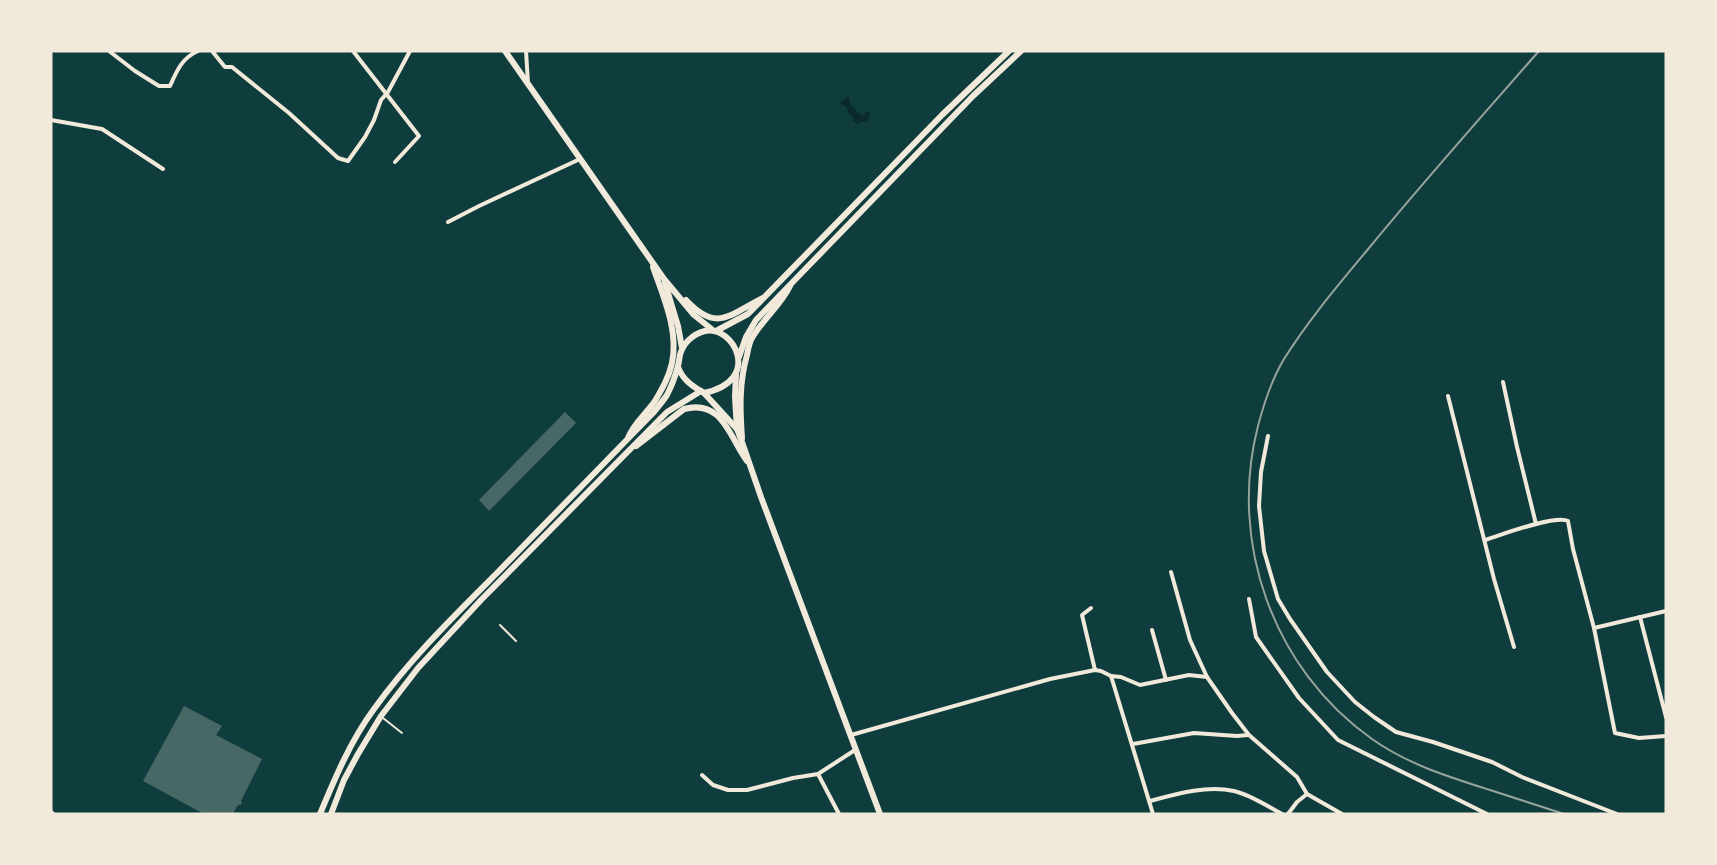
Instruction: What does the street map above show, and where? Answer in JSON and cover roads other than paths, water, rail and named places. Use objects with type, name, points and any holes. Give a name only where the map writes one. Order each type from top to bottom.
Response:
[{"type":"main road","points":[[331,814],[348,772],[381,716],[418,668],[481,600],[667,412],[703,392],[727,385],[739,367],[734,346],[694,315],[664,279],[505,51]]},
{"type":"main road","points":[[682,348],[698,334],[715,331],[748,314],[934,123],[1009,51]]},
{"type":"main road","points":[[738,357],[746,336],[756,320],[973,96],[1021,51]]},
{"type":"main road","points":[[628,439],[631,429],[650,408],[666,383],[673,361],[674,337],[651,261]]},
{"type":"main road","points":[[320,814],[352,745],[373,710],[412,661],[653,413],[667,395],[678,367],[682,348],[664,279]]},
{"type":"main road","points":[[742,442],[740,399],[742,373],[751,339],[786,295],[791,284]]},
{"type":"main road","points":[[671,288],[684,297],[696,310],[713,319],[741,311],[766,296]]},
{"type":"main road","points":[[678,367],[681,375],[703,392],[737,429]]},
{"type":"main road","points":[[736,374],[737,429],[880,814]]},
{"type":"main road","points":[[625,453],[684,408],[693,406],[705,408],[719,416],[751,467]]},
{"type":"street","points":[[109,51],[159,86],[170,86],[180,63],[198,51]]},
{"type":"street","points":[[212,51],[225,67],[232,67],[289,113],[338,158],[348,161],[365,137],[381,100],[387,94],[410,51]]},
{"type":"street","points":[[353,51],[419,136],[395,162]]},
{"type":"street","points":[[526,51],[528,85]]},
{"type":"street","points":[[51,120],[102,129],[163,169]]},
{"type":"street","points":[[448,222],[580,159]]},
{"type":"street","points":[[1503,382],[1536,524]]},
{"type":"street","points":[[1448,396],[1494,579],[1514,647]]},
{"type":"street","points":[[1268,436],[1261,472],[1259,506],[1264,550],[1278,598],[1327,672],[1355,702],[1396,732],[1492,762],[1522,777],[1617,814]]},
{"type":"street","points":[[1485,540],[1536,524],[1566,520],[1569,524],[1573,549],[1594,628],[1615,733],[1639,738],[1666,736]]},
{"type":"street","points":[[1171,572],[1190,640],[1207,677],[1249,735],[1297,777],[1307,794],[1342,814]]},
{"type":"street","points":[[1249,599],[1256,637],[1299,698],[1338,740],[1487,814]]},
{"type":"street","points":[[1091,608],[1082,615],[1095,670]]},
{"type":"street","points":[[1594,628],[1666,611]]},
{"type":"street","points":[[1640,617],[1666,717]]},
{"type":"street","points":[[1152,630],[1166,680]]},
{"type":"street","points":[[850,735],[1050,678],[1095,670],[1122,677],[1140,685],[1189,675],[1207,677]]},
{"type":"street","points":[[1111,676],[1153,814]]},
{"type":"street","points":[[1132,744],[1194,733],[1249,735]]},
{"type":"street","points":[[702,775],[712,785],[728,790],[747,790],[818,774],[856,749]]},
{"type":"street","points":[[818,774],[839,814]]},
{"type":"street","points":[[1150,801],[1195,790],[1225,790],[1245,795],[1282,814]]},
{"type":"street","points":[[1288,814],[1307,794]]},
{"type":"lane","points":[[500,625],[516,641]]},
{"type":"lane","points":[[381,716],[402,733]]},
{"type":"water","points":[[848,97],[850,104],[862,116],[868,111],[870,113],[868,122],[859,124],[853,122],[853,117],[848,113],[847,107],[841,105],[840,102]]},
{"type":"railway","points":[[1539,51],[1347,274],[1284,359],[1269,391],[1258,426],[1250,470],[1249,514],[1255,558],[1267,600],[1285,640],[1308,677],[1337,710],[1385,748],[1414,763],[1564,814]]}]
